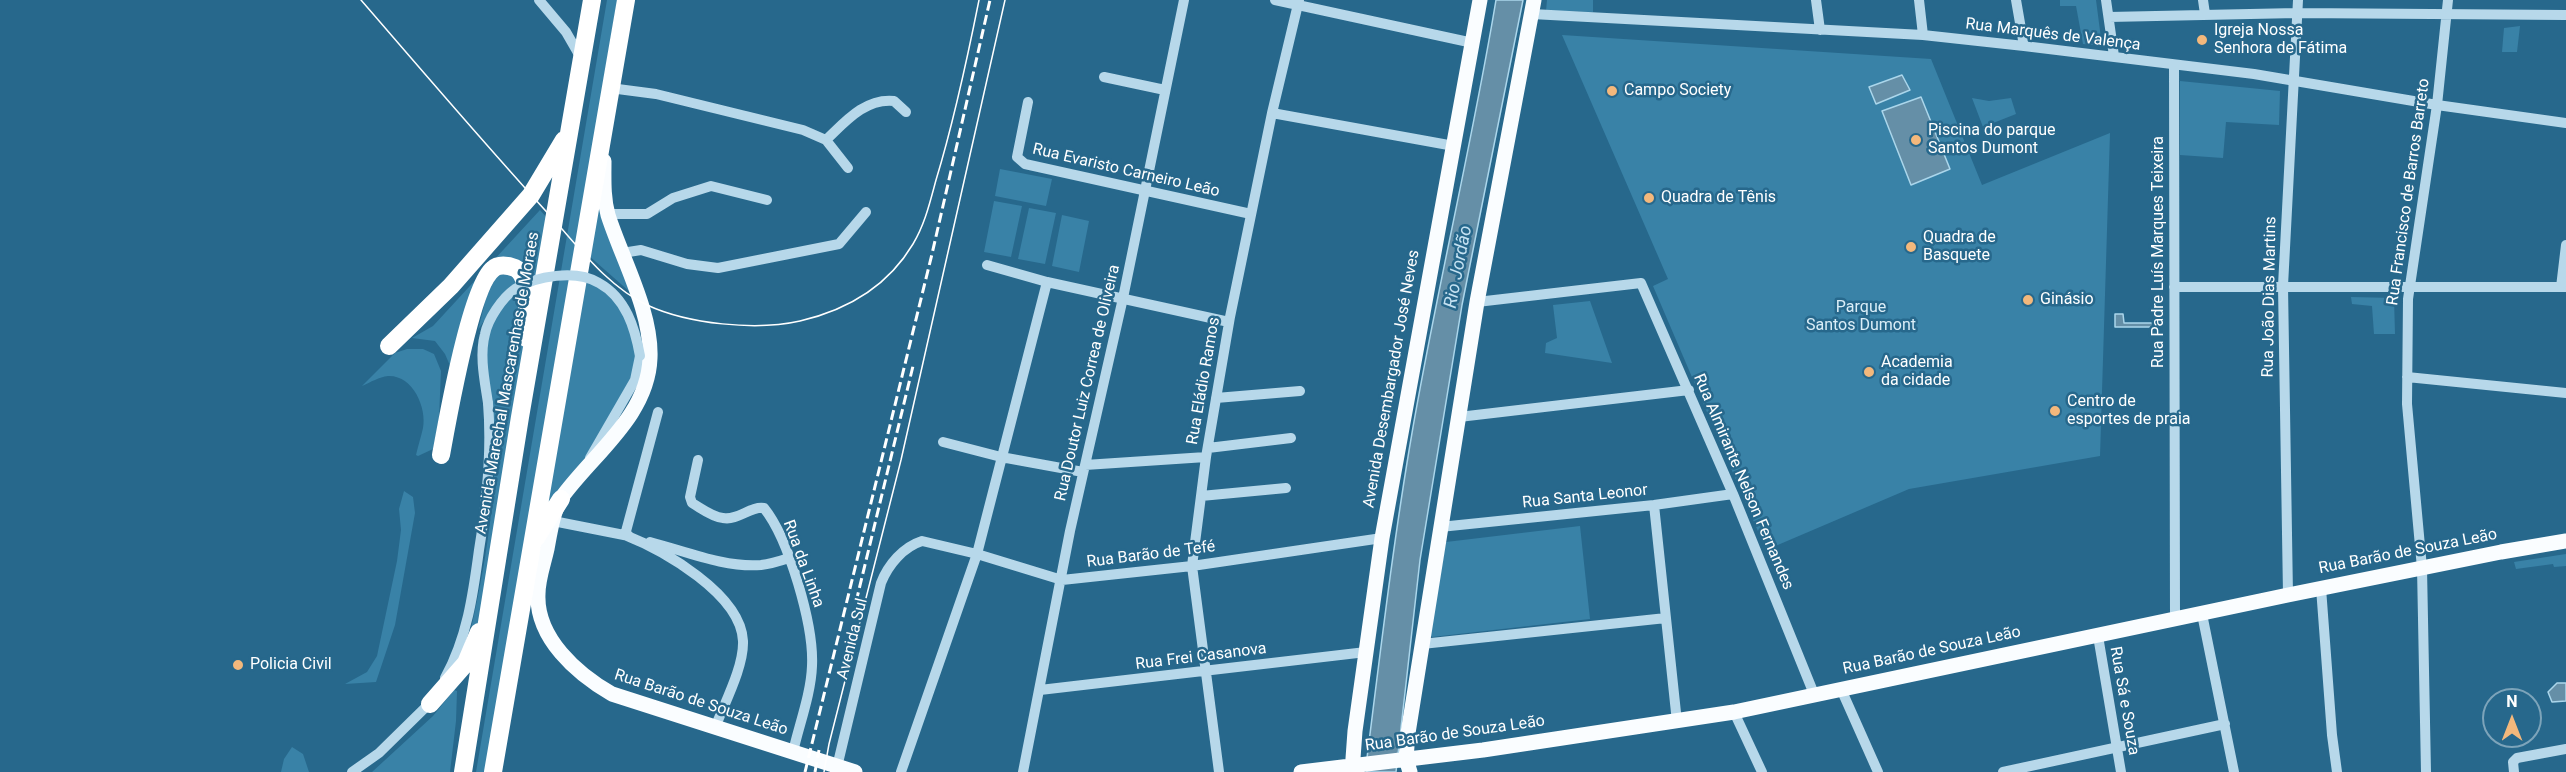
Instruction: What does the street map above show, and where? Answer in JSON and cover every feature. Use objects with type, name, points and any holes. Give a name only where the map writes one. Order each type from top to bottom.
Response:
[{"type":"highway","name":"Avenida Marechal Mascarenhas de Moraes","points":[[463,772],[592,0]]},
{"type":"highway","points":[[493,772],[626,0]]},
{"type":"highway","points":[[389,346],[451,286],[531,195],[570,128]]},
{"type":"highway","points":[[441,455],[467,332],[479,292],[494,267],[504,265],[516,268],[522,274],[527,291],[526,393]]},
{"type":"highway","points":[[531,544],[561,499]]},
{"type":"highway","points":[[430,704],[466,663],[475,646],[496,576]]},
{"type":"main road","name":"Avenida Desembargador José Neves","points":[[1355,768],[1366,652],[1382,538],[1480,0]]},
{"type":"main road","points":[[1405,763],[1440,527],[1477,302],[1533,7]]},
{"type":"main road","points":[[581,474],[625,422],[642,394],[648,377],[650,343],[639,301],[608,214],[604,192],[607,110]]},
{"type":"main road","name":"Rua Barão de Souza Leão","points":[[581,474],[561,499],[553,521],[537,593],[539,613],[548,635],[565,658],[584,676],[612,694],[848,770]]},
{"type":"main road","name":"Rua Barão de Souza Leão","points":[[1301,772],[1405,763],[1734,712],[2321,588],[2566,541]]},
{"type":"street","points":[[539,0],[566,32],[581,58]]},
{"type":"street","name":"Rua Doutor Luiz Correa de Oliveira","points":[[1023,772],[1084,468],[1123,298],[1184,0]]},
{"type":"street","points":[[1275,0],[1298,3],[1473,43]]},
{"type":"street","points":[[1816,0],[1820,30]]},
{"type":"street","points":[[1918,0],[1923,35]]},
{"type":"street","points":[[2016,0],[2024,46]]},
{"type":"street","points":[[2106,0],[2114,56]]},
{"type":"street","points":[[2203,0],[2205,14]]},
{"type":"street","name":"Rua João Dias Martins","points":[[2288,595],[2283,286],[2292,80],[2298,0]]},
{"type":"street","name":"Rua Francisco de Barros Barreto","points":[[2426,772],[2422,568],[2407,377],[2409,287],[2437,105],[2448,0]]},
{"type":"street","name":"Rua Eládio Ramos","points":[[1219,772],[1192,566],[1207,452],[1229,322],[1272,113],[1298,3]]},
{"type":"street","name":"Rua Marquês de Valença","points":[[1533,7],[1820,30],[1923,35],[2114,56],[2292,80],[2437,105],[2566,123]]},
{"type":"street","points":[[2109,17],[2297,13],[2566,15]]},
{"type":"street","name":"Rua Padre Luís Marques Teixeira","points":[[2174,65],[2175,619]]},
{"type":"street","points":[[1104,77],[1164,90]]},
{"type":"street","points":[[610,88],[656,94],[803,130],[825,140],[848,168]]},
{"type":"street","points":[[825,140],[862,108],[870,104],[894,101],[906,112]]},
{"type":"street","name":"Rua Evaristo Carneiro Leão","points":[[1028,102],[1017,156],[1020,161],[1251,214]]},
{"type":"street","points":[[1272,113],[1454,146]]},
{"type":"street","points":[[608,214],[647,214],[673,198],[711,186],[767,200]]},
{"type":"street","points":[[622,253],[641,250],[705,267],[751,262],[839,244],[866,212]]},
{"type":"street","points":[[2174,287],[2564,287],[2566,245]]},
{"type":"street","points":[[987,266],[1047,282],[1229,322]]},
{"type":"street","points":[[352,772],[379,753],[430,704],[456,658],[471,609],[488,488],[490,430],[483,352],[484,334],[502,302],[514,290],[553,276],[577,276],[598,282],[617,298],[636,332],[640,356],[635,380],[626,398],[605,429],[581,474]]},
{"type":"street","points":[[901,772],[977,554],[1047,282]]},
{"type":"street","name":"Rua Almirante Nelson Fernandes","points":[[1477,302],[1641,283],[1689,390],[1814,694]]},
{"type":"street","points":[[2407,377],[2566,393]]},
{"type":"street","points":[[1459,417],[1689,390]]},
{"type":"street","points":[[1216,398],[1300,391]]},
{"type":"street","points":[[625,535],[658,412]]},
{"type":"street","points":[[943,442],[1001,457],[1084,468],[1207,452],[1291,438]]},
{"type":"street","name":"Rua da Linha","points":[[698,460],[690,497],[692,503],[723,518],[735,517],[757,508],[764,508],[789,558],[810,626],[812,646],[812,669],[793,752]]},
{"type":"street","points":[[1201,496],[1286,488]]},
{"type":"street","name":"Rua Santa Leonor","points":[[1440,527],[1733,495]]},
{"type":"street","points":[[1654,505],[1677,722]]},
{"type":"street","points":[[553,521],[625,535],[736,563],[762,565],[789,558]]},
{"type":"street","points":[[625,535],[650,545],[711,587],[725,602],[742,630],[743,644],[740,662],[715,728]]},
{"type":"street","name":"Rua Barão de Tefé","points":[[928,542],[977,554],[1062,580],[1192,566],[1382,538]]},
{"type":"street","name":"Avenida Sul","points":[[848,770],[884,577],[894,560],[901,554],[916,543],[928,542]]},
{"type":"street","points":[[2321,588],[2337,772]]},
{"type":"street","points":[[2202,614],[2234,772]]},
{"type":"street","points":[[1422,644],[1666,618]]},
{"type":"street","name":"Rua Sá e Souza","points":[[2098,636],[2121,772]]},
{"type":"street","name":"Rua Frei Casanova","points":[[1040,690],[1366,652]]},
{"type":"street","points":[[1841,689],[1878,772]]},
{"type":"street","points":[[1734,712],[1762,772]]},
{"type":"street","points":[[2002,772],[2225,724]]},
{"type":"street","points":[[2514,772],[2512,762],[2517,758],[2566,749]]},
{"type":"green space","points":[[607,0],[617,0],[488,772],[476,772]]},
{"type":"green space","points":[[1547,0],[1593,0],[1593,12],[1546,11]]},
{"type":"green space","points":[[2060,0],[2096,0],[2102,46],[2083,44],[2076,6],[2060,6]]},
{"type":"green space","points":[[2520,26],[2517,52],[2502,52],[2504,28]]},
{"type":"green space","name":"Parque Santos Dumont","points":[[1562,35],[1931,59],[1982,185],[2110,133],[2100,456],[1909,489],[1766,550],[1653,286],[1668,279]]},
{"type":"green space","points":[[2180,81],[2280,91],[2279,125],[2226,122],[2223,158],[2180,155]]},
{"type":"green space","points":[[1972,98],[1989,101],[2011,98],[2016,114],[1983,127]]},
{"type":"green space","points":[[1000,169],[1052,179],[1046,206],[995,196]]},
{"type":"green space","points":[[994,201],[1022,206],[1011,257],[984,252]]},
{"type":"green space","points":[[599,203],[630,292],[588,255]]},
{"type":"green space","points":[[1029,208],[1056,213],[1045,264],[1018,259]]},
{"type":"green space","points":[[540,210],[548,219],[538,276],[533,279],[504,261],[451,368],[445,354],[435,341],[412,338],[433,326]]},
{"type":"green space","points":[[1062,215],[1089,221],[1079,272],[1052,266]]},
{"type":"green space","points":[[507,274],[522,282],[493,307],[478,330],[490,282],[497,275]]},
{"type":"green space","points":[[580,280],[596,285],[614,300],[626,316],[637,356],[633,379],[602,436],[535,537]]},
{"type":"green space","points":[[530,285],[532,311],[478,625],[462,666],[475,612],[492,500],[495,444],[486,375],[487,334],[493,317],[502,304],[515,293]]},
{"type":"green space","points":[[2351,297],[2394,298],[2395,334],[2374,334],[2372,306],[2352,304]]},
{"type":"green space","points":[[1590,301],[1612,363],[1545,353],[1546,343],[1557,338],[1553,305]]},
{"type":"green space","points":[[407,349],[423,349],[434,354],[441,371],[439,418],[433,449],[418,456],[416,455],[424,420],[420,402],[411,387],[397,377],[388,376],[362,386],[395,353]]},
{"type":"green space","points":[[404,491],[413,497],[415,513],[395,625],[376,682],[345,684],[367,672],[377,656],[397,561],[401,530],[399,509]]},
{"type":"green space","points":[[1580,526],[1590,619],[1432,637],[1430,635],[1446,542]]},
{"type":"green space","points":[[2566,554],[2566,566],[2554,567],[2553,564],[2516,569],[2514,562]]},
{"type":"green space","points":[[454,690],[457,691],[456,721],[450,772],[372,772],[433,716]]},
{"type":"green space","points":[[292,747],[303,754],[309,772],[281,772],[284,759]]},
{"type":"water","name":"Rio Jordão","points":[[1496,0],[1523,0],[1462,305],[1420,560],[1396,772],[1367,772],[1387,599],[1412,433]]},
{"type":"water","points":[[1902,75],[1910,90],[1876,104],[1869,87]]},
{"type":"water","name":"Piscina do parque Santos Dumont","points":[[1921,97],[1950,169],[1911,185],[1882,111]]},
{"type":"water","points":[[2115,314],[2123,314],[2124,323],[2153,323],[2154,327],[2115,327]]},
{"type":"water","points":[[2557,683],[2566,683],[2566,701],[2552,702],[2548,692]]},
{"type":"tram line","points":[[361,0],[481,138],[608,278],[633,297],[664,312],[702,321],[743,325],[782,324],[834,310],[850,303],[879,284],[903,259],[921,229],[927,213],[949,135],[979,0]]},
{"type":"tram line","points":[[824,772],[829,744],[901,460],[1005,0]]},
{"type":"railway","points":[[805,772],[932,254],[990,0]]},
{"type":"railway","points":[[856,602],[913,366]]},
{"type":"railway","points":[[815,772],[819,750]]},
{"type":"place","name":"Igreja Nossa Senhora de Fátima","points":[[2202,40]]},
{"type":"place","name":"Campo Society","points":[[1612,91]]},
{"type":"place","name":"Piscina do parque Santos Dumont","points":[[1916,140]]},
{"type":"place","name":"Quadra de Tênis","points":[[1649,198]]},
{"type":"place","name":"Quadra de Basquete","points":[[1911,247]]},
{"type":"place","name":"Ginásio","points":[[2028,300]]},
{"type":"place","name":"Academia da cidade","points":[[1869,372]]},
{"type":"place","name":"Centro de esportes de praia","points":[[2055,411]]},
{"type":"place","name":"Policia Civil","points":[[238,665]]}]
